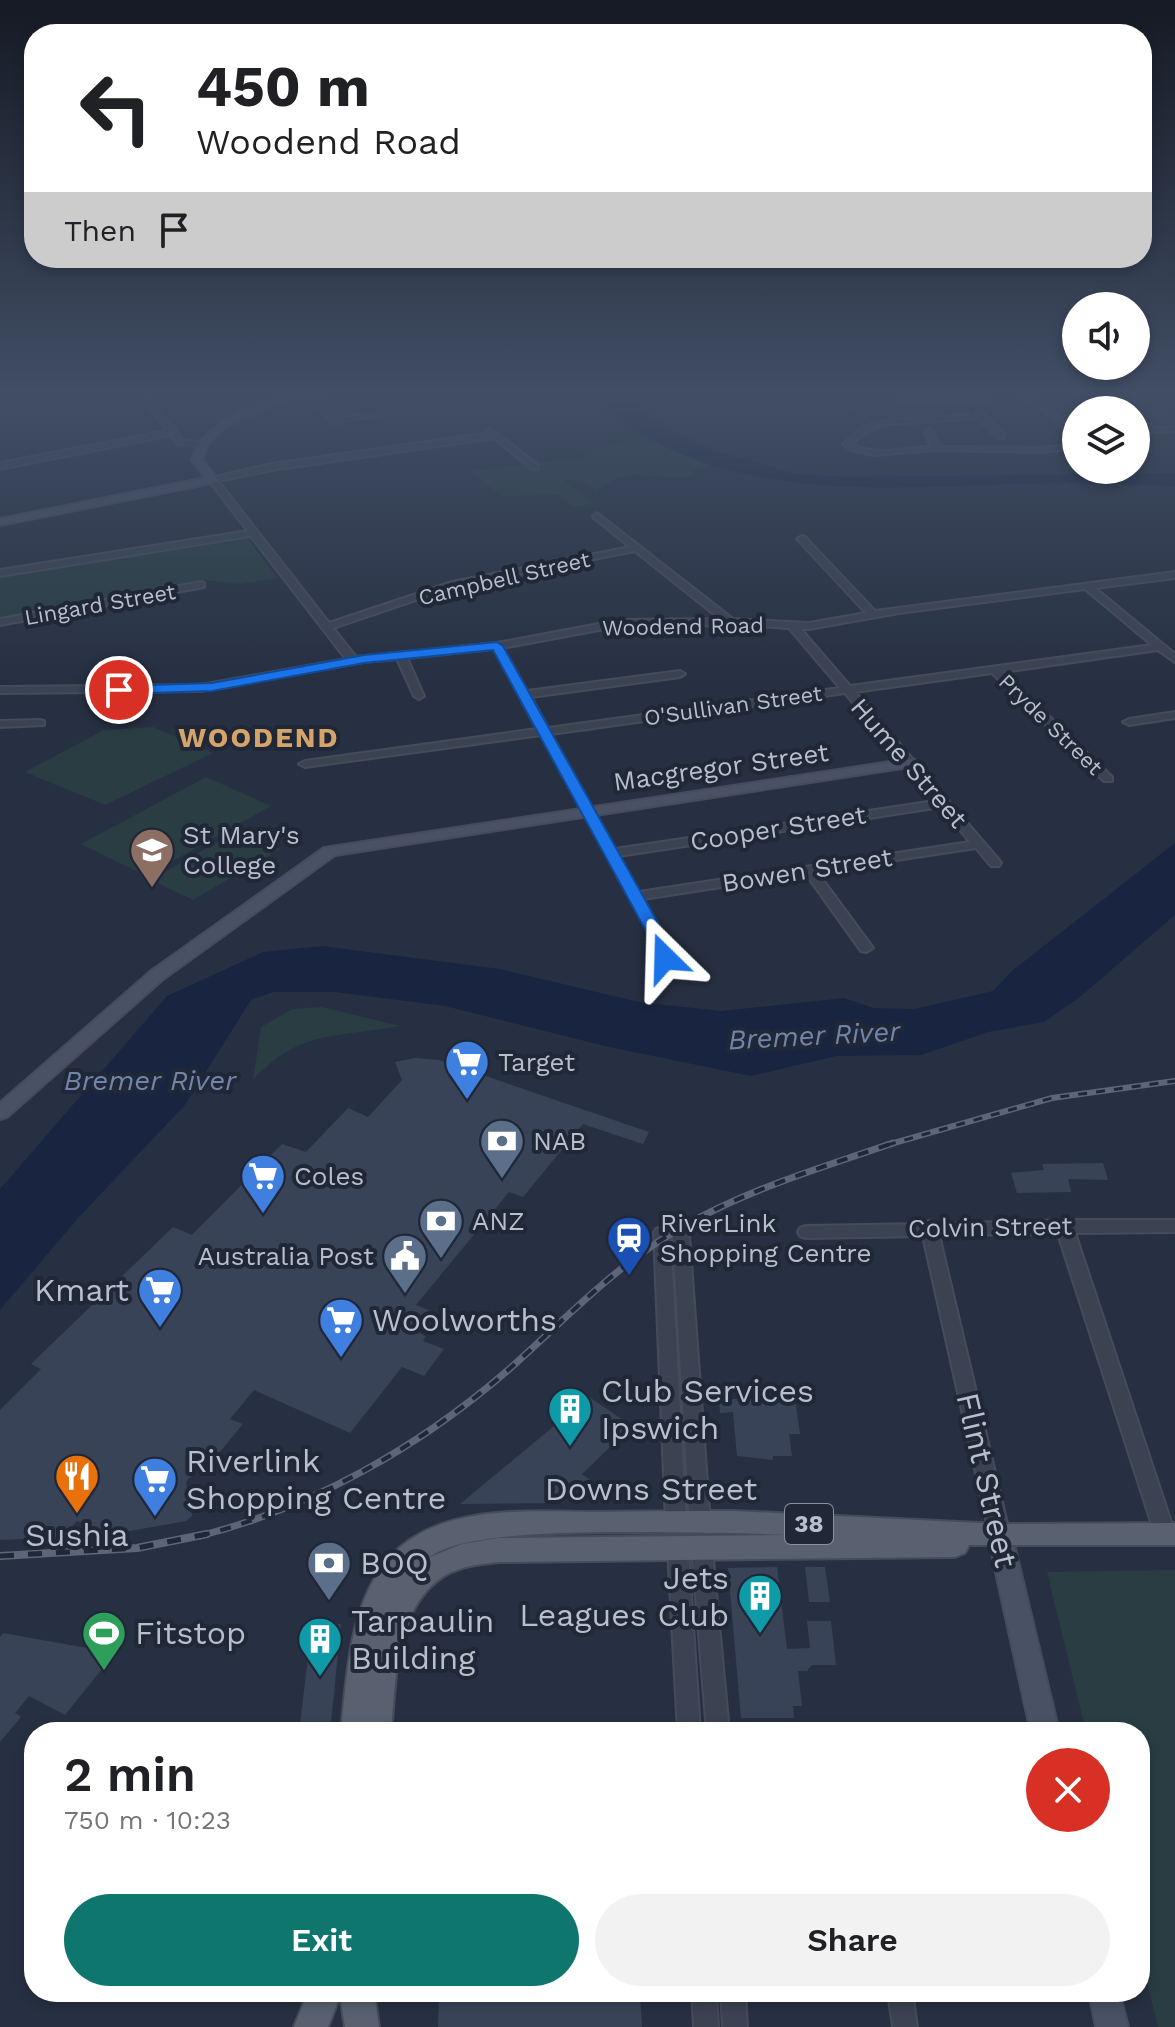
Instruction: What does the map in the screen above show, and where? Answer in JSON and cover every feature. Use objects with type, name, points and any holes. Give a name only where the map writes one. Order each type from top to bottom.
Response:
[{"type":"main road","name":"38","points":[[357,1722],[370,1618],[386,1584],[422,1564],[491,1551],[689,1536],[955,1545],[1000,1536],[1170,1534]]},
{"type":"main road","name":"38","points":[[377,1722],[388,1633],[422,1564]]},
{"type":"main road","points":[[311,2027],[321,2002]]},
{"type":"main road","points":[[358,2002],[362,2027]]},
{"type":"street","points":[[0,522],[157,490]]},
{"type":"street","points":[[219,490],[353,661]]},
{"type":"street","points":[[597,516],[730,622]]},
{"type":"street","points":[[0,573],[251,533]]},
{"type":"street","points":[[802,539],[873,615]]},
{"type":"street","name":"Campbell Street","points":[[326,627],[455,584],[637,548]]},
{"type":"street","name":"Woodend Road","points":[[0,690],[201,688],[353,661],[497,646],[620,623],[730,622],[793,626],[1175,575]]},
{"type":"street","name":"Lingard Street","points":[[0,622],[201,585]]},
{"type":"street","points":[[1087,586],[1175,659]]},
{"type":"street","name":"Hume Street","points":[[793,626],[995,863]]},
{"type":"street","points":[[497,646],[668,955],[665,958]]},
{"type":"street","name":"O'Sullivan Street","points":[[305,764],[1161,647]]},
{"type":"street","points":[[400,655],[419,696]]},
{"type":"street","name":"Pryde Street","points":[[995,670],[1108,779]]},
{"type":"street","points":[[523,695],[680,674]]},
{"type":"street","points":[[1129,722],[1175,715]]},
{"type":"street","points":[[0,724],[40,723]]},
{"type":"street","name":"Macgregor Street","points":[[0,1113],[156,976],[313,860],[348,846],[910,763]]},
{"type":"street","name":"Cooper Street","points":[[612,853],[943,803]]},
{"type":"street","name":"Bowen Street","points":[[636,896],[978,844]]},
{"type":"street","points":[[809,870],[866,948]]},
{"type":"street","points":[[680,1222],[689,1536],[689,1722]]},
{"type":"street","points":[[1064,1226],[1170,1534]]},
{"type":"street","name":"Colvin Street","points":[[806,1232],[929,1227],[1170,1227]]},
{"type":"street","name":"Flint Street","points":[[929,1227],[1043,1722]]},
{"type":"street","points":[[662,1233],[689,1536],[717,1722]]},
{"type":"street","points":[[705,2002],[706,2027]]},
{"type":"street","points":[[734,2002],[735,2027]]},
{"type":"street","points":[[901,2002],[905,2027]]},
{"type":"street","points":[[1106,2002],[1112,2027]]},
{"type":"shaded area","points":[[493,490],[576,490],[593,503],[573,507],[559,495],[501,496]]},
{"type":"shaded area","points":[[248,539],[277,578],[239,584],[205,580],[0,618],[0,577]]},
{"type":"shaded area","points":[[153,727],[213,753],[105,805],[25,772],[104,730]]},
{"type":"shaded area","points":[[206,777],[271,806],[146,876],[81,844]]},
{"type":"shaded area","points":[[238,830],[280,849],[193,900],[151,880]]},
{"type":"shaded area","points":[[322,1007],[400,1026],[320,1038],[303,1044],[270,1064],[253,1080],[261,1027],[292,1009]]},
{"type":"shaded area","points":[[1175,1570],[1175,2027],[1158,2027],[1150,1995],[1150,1722],[1084,1722],[1047,1572]]},
{"type":"water","name":"Bremer River","points":[[1175,843],[1175,915],[1080,997],[1044,1022],[988,1032],[921,1055],[836,1056],[751,1076],[609,1047],[445,1006],[335,992],[273,992],[251,1000],[185,1105],[80,1216],[0,1310],[0,1189],[167,996],[263,952],[322,946],[500,969],[639,1002],[721,1011],[844,998],[874,1008],[914,1009],[993,991],[1013,970]]},
{"type":"building","points":[[415,1058],[439,1060],[649,1132],[643,1144],[583,1124],[523,1197],[509,1192],[416,1305],[436,1313],[419,1333],[426,1336],[423,1341],[444,1349],[424,1376],[402,1367],[350,1433],[254,1390],[230,1419],[243,1424],[219,1453],[213,1450],[186,1482],[192,1516],[186,1521],[130,1531],[99,1530],[77,1521],[64,1537],[0,1540],[0,1410],[41,1369],[31,1364],[173,1227],[192,1235],[282,1144],[306,1152],[348,1108],[368,1117],[402,1080],[395,1062]]},
{"type":"building","points":[[1103,1163],[1108,1180],[1068,1179],[1071,1192],[1017,1193],[1011,1173],[1044,1170],[1042,1164]]},
{"type":"building","name":"Club Services Ipswich","points":[[589,1397],[632,1426],[582,1474],[590,1480],[563,1503],[460,1504]]},
{"type":"building","points":[[719,1399],[795,1399],[800,1434],[789,1434],[792,1456],[773,1456],[773,1460],[737,1456],[733,1412],[720,1413]]},
{"type":"building","name":"Jets Leagues Club","points":[[777,1567],[787,1649],[810,1648],[807,1621],[831,1621],[836,1665],[812,1665],[807,1671],[798,1671],[802,1706],[793,1706],[794,1718],[741,1718],[728,1568]]},
{"type":"building","points":[[805,1567],[825,1567],[830,1602],[809,1602]]},
{"type":"building","name":"Tarpaulin Building","points":[[341,1624],[331,1722],[300,1722],[312,1625]]},
{"type":"building","points":[[3,1633],[115,1653],[65,1715],[29,1696],[15,1713],[21,1717],[0,1742],[0,1637]]},
{"type":"building","points":[[439,2002],[641,2002],[642,2027],[438,2027]]},
{"type":"railway","points":[[889,1145],[1052,1098],[1175,1081]]},
{"type":"railway","points":[[889,1145],[893,1143]]},
{"type":"railway","points":[[204,1535],[241,1524],[323,1492],[401,1449],[473,1399],[622,1268],[691,1222],[747,1195],[889,1145]]},
{"type":"railway","points":[[0,1556],[137,1548],[204,1535]]},
{"type":"railway","points":[[199,1536],[204,1535]]},
{"type":"place","name":"St Mary's College","points":[[152,889]]},
{"type":"place","name":"Target","points":[[467,1101]]},
{"type":"place","name":"NAB","points":[[502,1180]]},
{"type":"place","name":"Coles","points":[[263,1215]]},
{"type":"place","name":"ANZ","points":[[441,1260]]},
{"type":"place","name":"RiverLink Shopping Centre","points":[[629,1277]]},
{"type":"place","name":"Australia Post","points":[[405,1295]]},
{"type":"place","name":"Kmart","points":[[160,1329]]},
{"type":"place","name":"Woolworths","points":[[341,1359]]},
{"type":"place","name":"Club Services Ipswich","points":[[570,1448]]},
{"type":"place","name":"Sushia","points":[[77,1515]]},
{"type":"place","name":"Riverlink Shopping Centre","points":[[155,1518]]},
{"type":"place","name":"BOQ","points":[[329,1602]]},
{"type":"place","name":"Jets Leagues Club","points":[[760,1635]]},
{"type":"place","name":"Fitstop","points":[[104,1672]]},
{"type":"place","name":"Tarpaulin Building","points":[[320,1678]]},
{"type":"district","name":"WOODEND","points":[[259,737]]},
{"type":"route","points":[[119,690],[212,687],[364,659],[497,646],[668,955],[665,958]]}]
